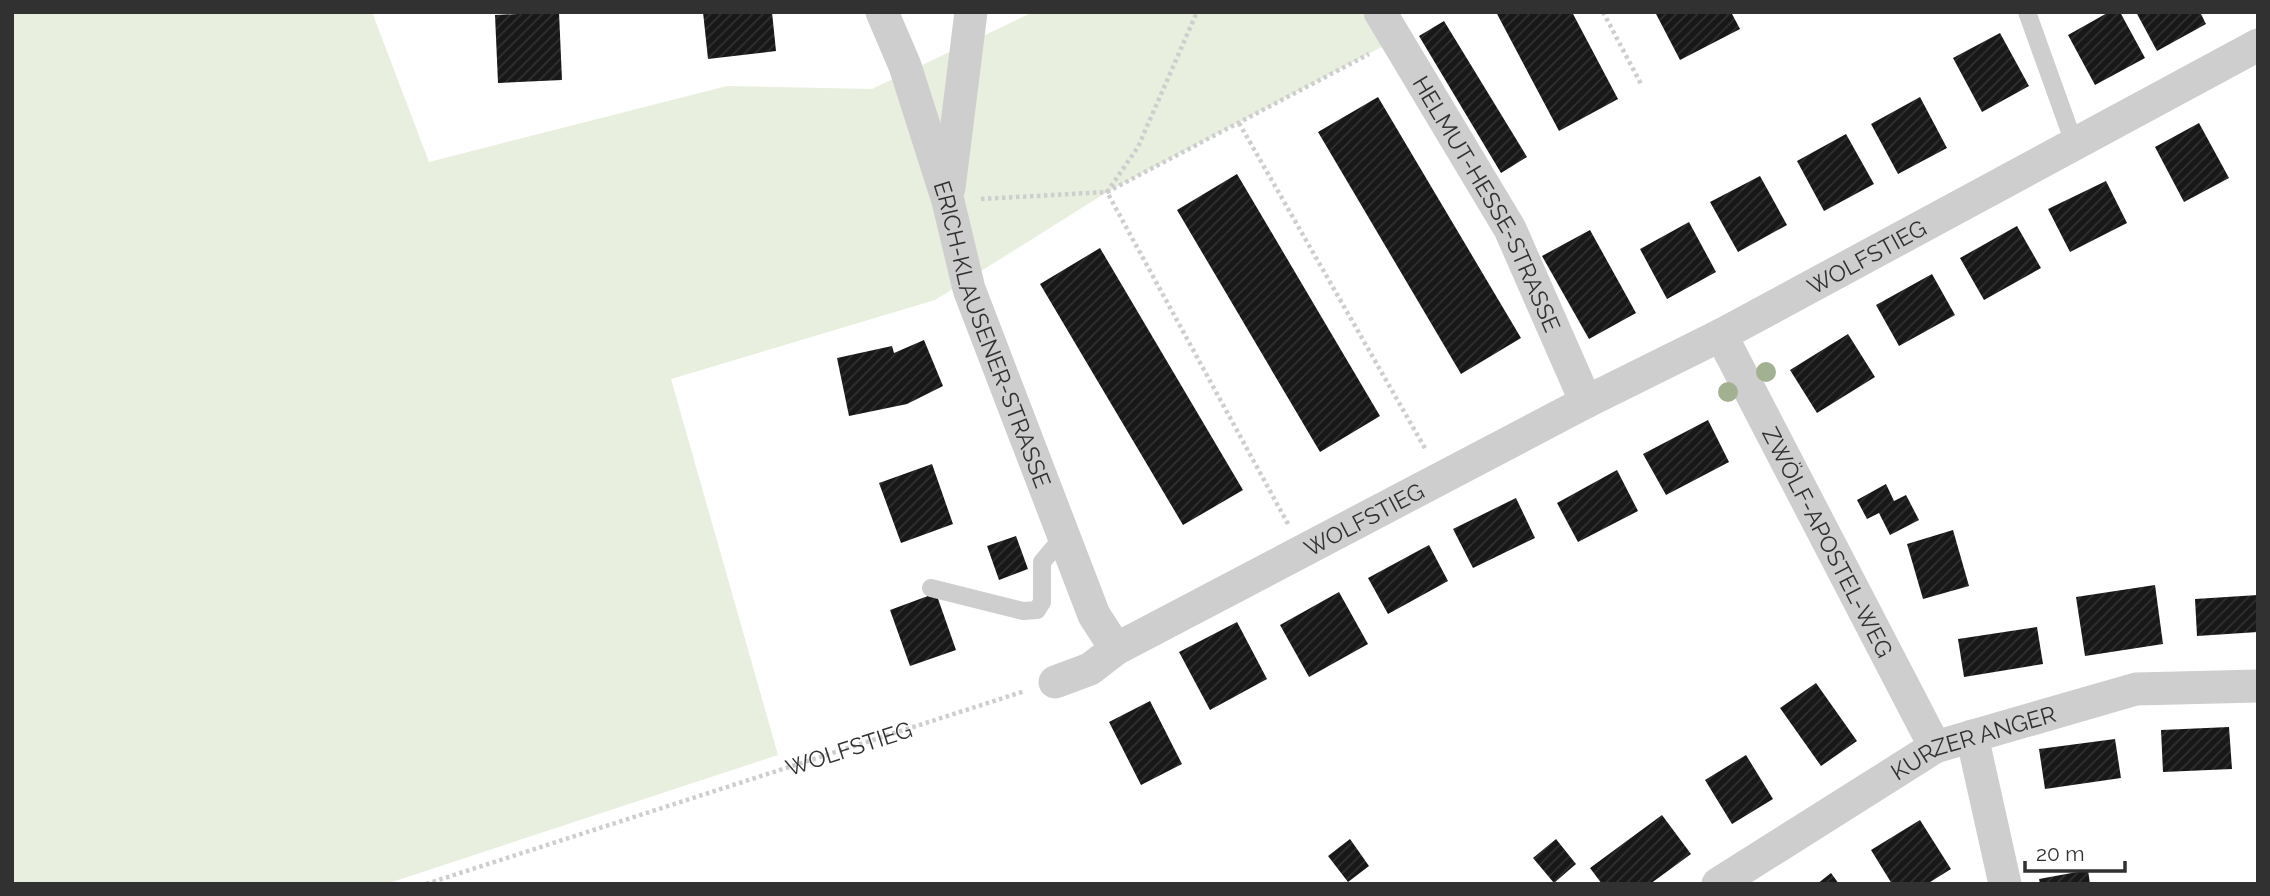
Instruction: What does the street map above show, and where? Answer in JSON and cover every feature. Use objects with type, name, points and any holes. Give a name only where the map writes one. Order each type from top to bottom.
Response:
[{"type":"street","name":"ERICH-KLAUSENER-STRASSE","points":[[882,12],[905,66],[948,201],[969,289],[1094,615],[1116,649]]},
{"type":"street","points":[[948,201],[971,12]]},
{"type":"street","name":"HELMUT-HESSE-STRASSE","points":[[1389,26],[1510,229],[1586,402]]},
{"type":"street","name":"WOLFSTIEG","points":[[1055,681],[1090,669],[1116,649],[1586,402],[1721,335],[2258,45]]},
{"type":"street","name":"ZWÖLF-APOSTEL-WEG","points":[[1721,335],[1935,747]]},
{"type":"street","name":"KURZER ANGER","points":[[1718,884],[1935,747],[2136,689],[2258,686]]},
{"type":"street","points":[[1972,736],[2005,884]]},
{"type":"lane","points":[[2027,12],[2074,143]]},
{"type":"lane","points":[[931,588],[1023,611],[1037,610],[1042,602],[1042,562],[1063,537]]},
{"type":"path","points":[[1107,192],[1138,147],[1197,12]]},
{"type":"path","points":[[1603,12],[1642,84]]},
{"type":"path","points":[[948,201],[1107,192],[1239,123],[1389,26]]},
{"type":"path","points":[[1239,123],[1442,478]]},
{"type":"path","points":[[1107,192],[1303,551]]},
{"type":"path","name":"WOLFSTIEG","points":[[426,884],[1055,681]]},
{"type":"green space","points":[[12,12],[372,12],[429,162],[727,86],[872,89],[1033,12],[1380,12],[1397,39],[1107,192],[935,300],[671,379],[778,755],[386,884],[12,884]]},
{"type":"building","points":[[559,12],[562,80],[498,83],[495,15]]},
{"type":"building","points":[[703,12],[772,12],[776,51],[708,59]]},
{"type":"building","points":[[1496,12],[1572,12],[1618,99],[1559,131]]},
{"type":"building","points":[[1655,12],[1731,12],[1740,29],[1680,60]]},
{"type":"building","points":[[2109,12],[2120,12],[2145,58],[2095,85],[2068,35]]},
{"type":"building","points":[[2136,12],[2200,12],[2206,24],[2157,51]]},
{"type":"building","points":[[1444,21],[1527,157],[1501,173],[1419,36]]},
{"type":"building","points":[[2000,33],[2029,86],[1982,112],[1953,58]]},
{"type":"building","points":[[1378,97],[1521,338],[1461,374],[1318,132]]},
{"type":"building","points":[[1920,97],[1947,148],[1898,174],[1871,124]]},
{"type":"building","points":[[2199,123],[2229,178],[2184,202],[2155,147]]},
{"type":"building","points":[[1846,134],[1874,184],[1824,211],[1797,161]]},
{"type":"building","points":[[1237,174],[1380,416],[1320,452],[1177,210]]},
{"type":"building","points":[[1760,176],[1787,225],[1738,252],[1710,202]]},
{"type":"building","points":[[2106,181],[2127,223],[2070,252],[2048,209]]},
{"type":"building","points":[[1689,222],[1716,272],[1667,299],[1640,249]]},
{"type":"building","points":[[2017,226],[2041,268],[1984,300],[1960,258]]},
{"type":"building","points":[[1590,230],[1636,313],[1589,339],[1542,256]]},
{"type":"building","points":[[1100,248],[1243,490],[1183,525],[1040,284]]},
{"type":"building","points":[[1932,274],[1955,315],[1899,346],[1876,305]]},
{"type":"building","points":[[1848,334],[1875,377],[1817,413],[1790,370]]},
{"type":"building","points":[[924,340],[943,386],[907,404],[849,416],[837,358],[892,346],[894,353]]},
{"type":"building","points":[[1708,420],[1729,462],[1666,495],[1643,454]]},
{"type":"building","points":[[932,464],[953,524],[901,543],[879,483]]},
{"type":"building","points":[[1617,470],[1638,511],[1578,542],[1557,503]]},
{"type":"building","points":[[1886,484],[1894,501],[1906,495],[1919,520],[1890,535],[1879,513],[1867,519],[1857,500]]},
{"type":"building","points":[[1516,498],[1535,538],[1473,568],[1453,529]]},
{"type":"building","points":[[1953,530],[1969,586],[1923,599],[1907,544]]},
{"type":"building","points":[[1016,536],[1028,569],[999,580],[987,546]]},
{"type":"building","points":[[1429,545],[1448,581],[1388,614],[1368,578]]},
{"type":"building","points":[[2155,585],[2163,644],[2085,656],[2076,597]]},
{"type":"building","points":[[1339,592],[1368,644],[1309,677],[1280,625]]},
{"type":"building","points":[[936,593],[956,650],[910,666],[890,610]]},
{"type":"building","points":[[2258,595],[2258,632],[2197,636],[2195,599]]},
{"type":"building","points":[[1237,622],[1267,679],[1210,710],[1179,652]]},
{"type":"building","points":[[2037,627],[2043,664],[1964,677],[1958,639]]},
{"type":"building","points":[[1816,683],[1857,741],[1821,766],[1780,708]]},
{"type":"building","points":[[1150,701],[1182,764],[1141,785],[1109,722]]},
{"type":"building","points":[[2229,727],[2232,769],[2163,772],[2161,730]]},
{"type":"building","points":[[2115,739],[2121,778],[2045,789],[2039,749]]},
{"type":"building","points":[[1746,755],[1773,799],[1732,824],[1705,780]]},
{"type":"building","points":[[1662,815],[1691,854],[1650,884],[1602,884],[1590,868]]},
{"type":"building","points":[[1920,820],[1951,869],[1927,884],[1892,884],[1871,850]]},
{"type":"building","points":[[1350,839],[1369,866],[1348,882],[1328,856]]},
{"type":"building","points":[[1556,839],[1576,864],[1554,883],[1533,858]]},
{"type":"building","points":[[2088,870],[2090,884],[2040,884],[2039,879]]},
{"type":"building","points":[[1831,873],[1839,884],[1817,884]]}]
